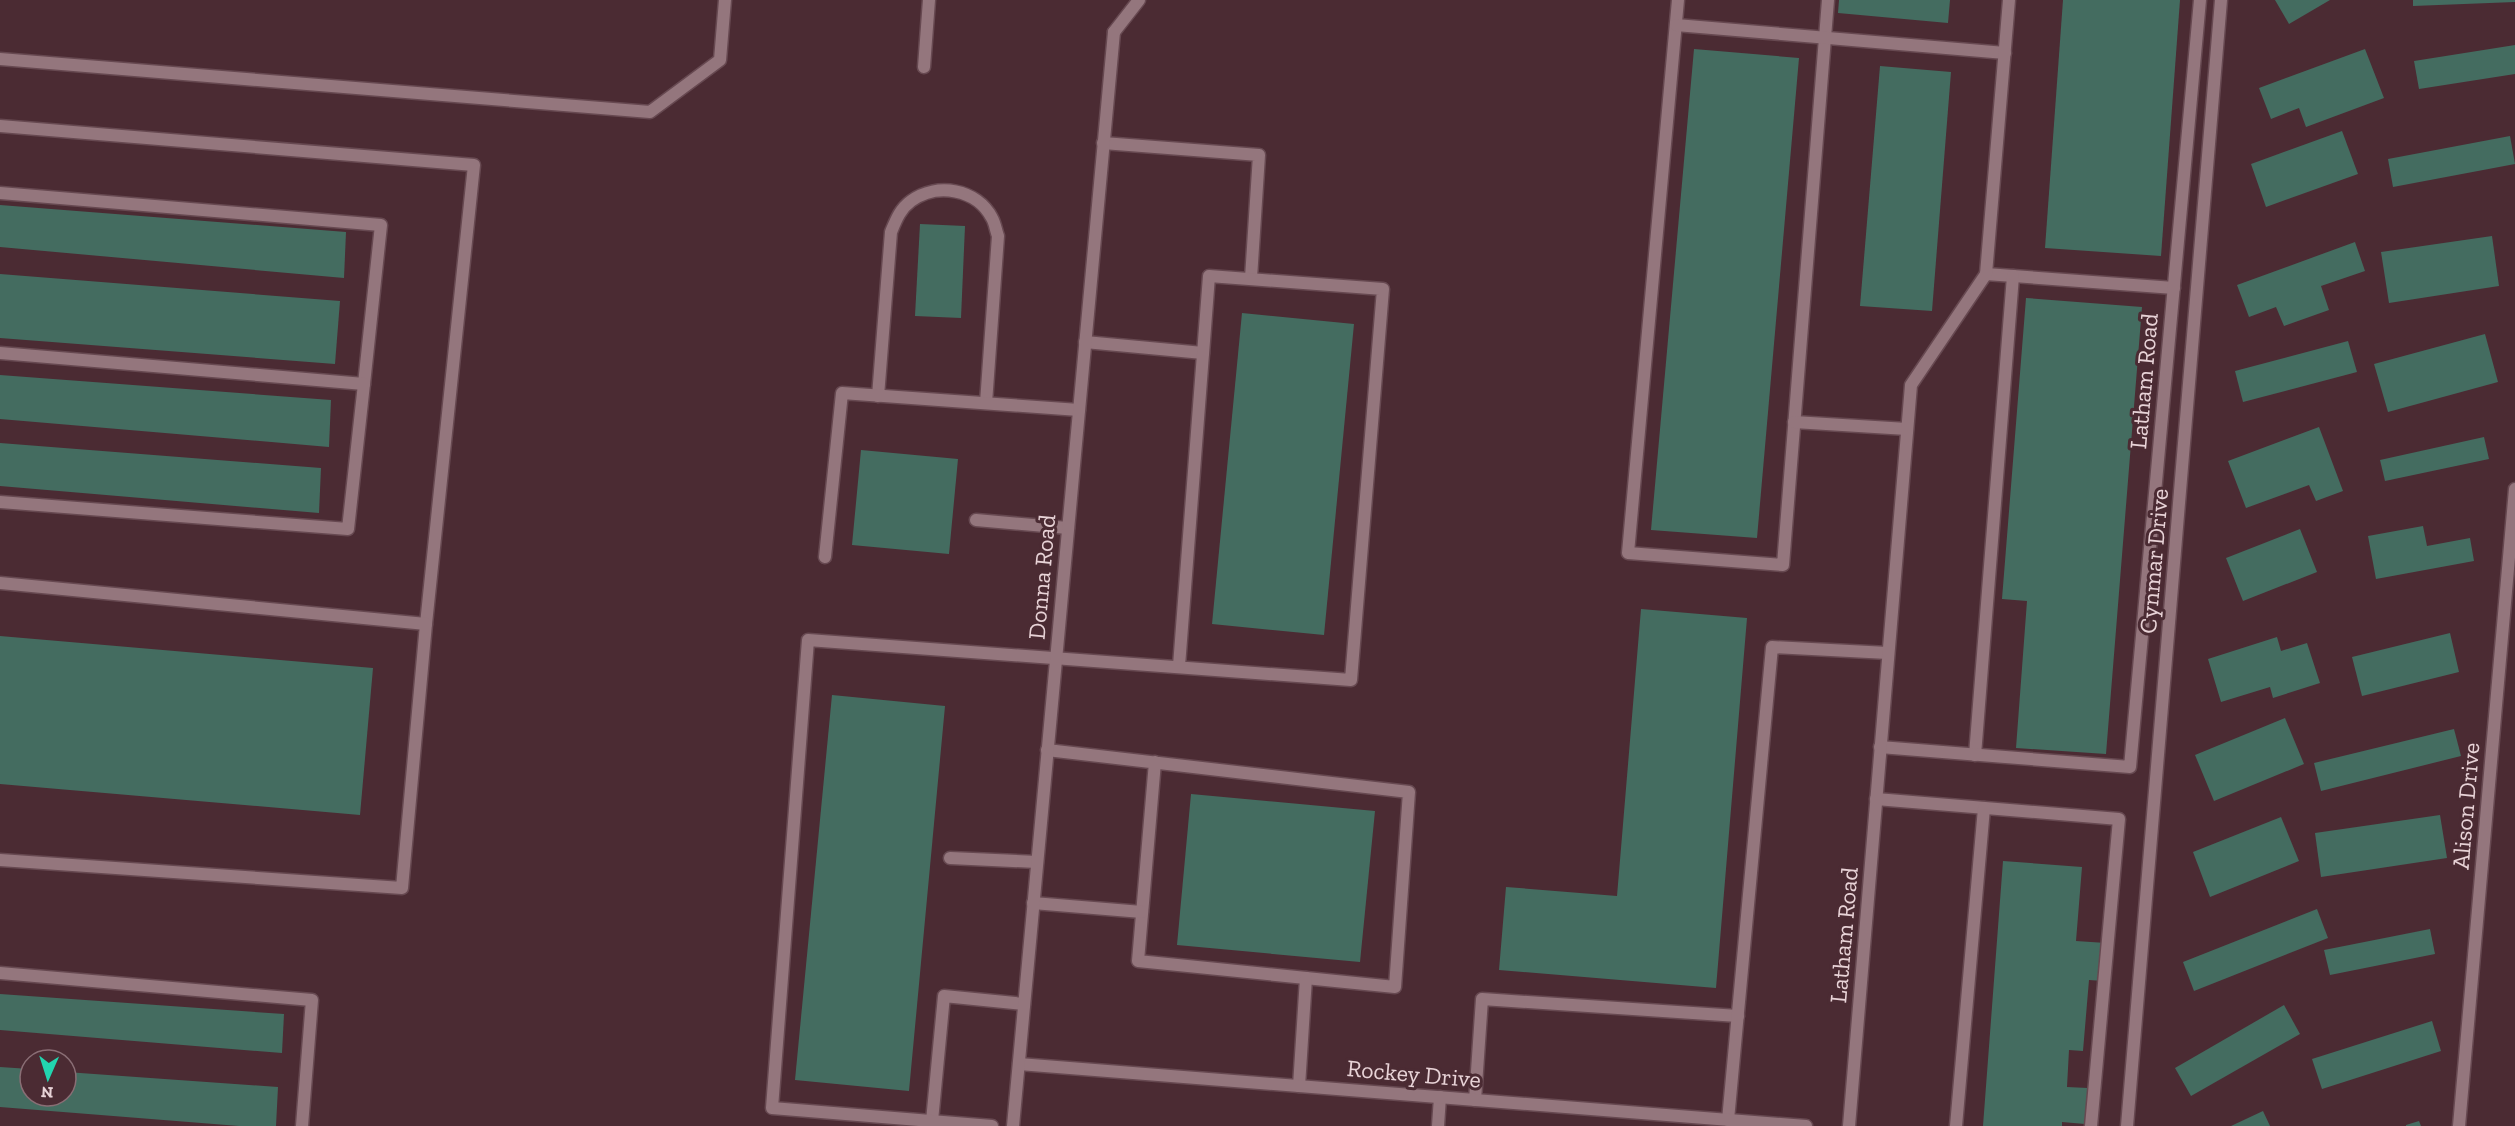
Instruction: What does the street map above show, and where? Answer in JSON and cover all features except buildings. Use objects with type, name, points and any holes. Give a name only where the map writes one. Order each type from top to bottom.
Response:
[{"type":"street","points":[[0,59],[650,112],[720,60],[725,0]]},
{"type":"street","points":[[924,67],[929,0]]},
{"type":"street","name":"Donna Road","points":[[1013,1126],[1114,32],[1140,0]]},
{"type":"street","points":[[1678,0],[1628,553],[1783,565],[1828,0]]},
{"type":"street","name":"Latham Road","points":[[1849,1126],[1911,386],[1986,274],[2009,0]]},
{"type":"street","name":"Latham Road","points":[[1880,747],[2130,767],[2200,0]]},
{"type":"street","name":"Cynmar Drive","points":[[2127,1126],[2222,0]]},
{"type":"street","points":[[1676,25],[2005,53]]},
{"type":"street","points":[[0,126],[474,165],[426,624],[402,888],[0,860]]},
{"type":"street","points":[[1103,143],[1259,155],[1251,279]]},
{"type":"street","points":[[878,396],[891,232],[898,215],[910,201],[927,192],[946,189],[964,194],[980,203],[992,218],[998,236],[986,403]]},
{"type":"street","points":[[0,193],[381,225],[348,529],[0,502]]},
{"type":"street","points":[[1986,274],[2174,288]]},
{"type":"street","points":[[992,1126],[772,1108],[808,640],[1056,656],[1351,680],[1383,289],[1209,276],[1179,666]]},
{"type":"street","points":[[1975,755],[2013,276]]},
{"type":"street","points":[[1085,342],[1203,353]]},
{"type":"street","points":[[0,353],[364,384]]},
{"type":"street","points":[[825,557],[842,393],[1079,410]]},
{"type":"street","points":[[1794,422],[1907,429]]},
{"type":"street","name":"Alison Drive","points":[[2459,1126],[2515,489]]},
{"type":"street","points":[[976,520],[1068,528]]},
{"type":"street","points":[[0,583],[426,624]]},
{"type":"street","points":[[1728,1120],[1772,647],[1888,653]]},
{"type":"street","points":[[1047,750],[1155,762],[1409,792],[1395,987],[1138,961],[1155,762]]},
{"type":"street","points":[[1876,799],[2119,819],[2091,1126]]},
{"type":"street","points":[[1956,1126],[1984,808]]},
{"type":"street","points":[[950,858],[1037,862]]},
{"type":"street","points":[[1033,903],[1142,912]]},
{"type":"street","points":[[0,974],[312,1000],[302,1126]]},
{"type":"street","points":[[1299,1086],[1306,978]]},
{"type":"street","points":[[932,1121],[944,996],[1024,1004]]},
{"type":"street","points":[[1475,1100],[1482,999],[1738,1016]]},
{"type":"street","name":"Rockey Drive","points":[[1018,1064],[1806,1126]]},
{"type":"street","points":[[1438,1126],[1440,1097]]}]
